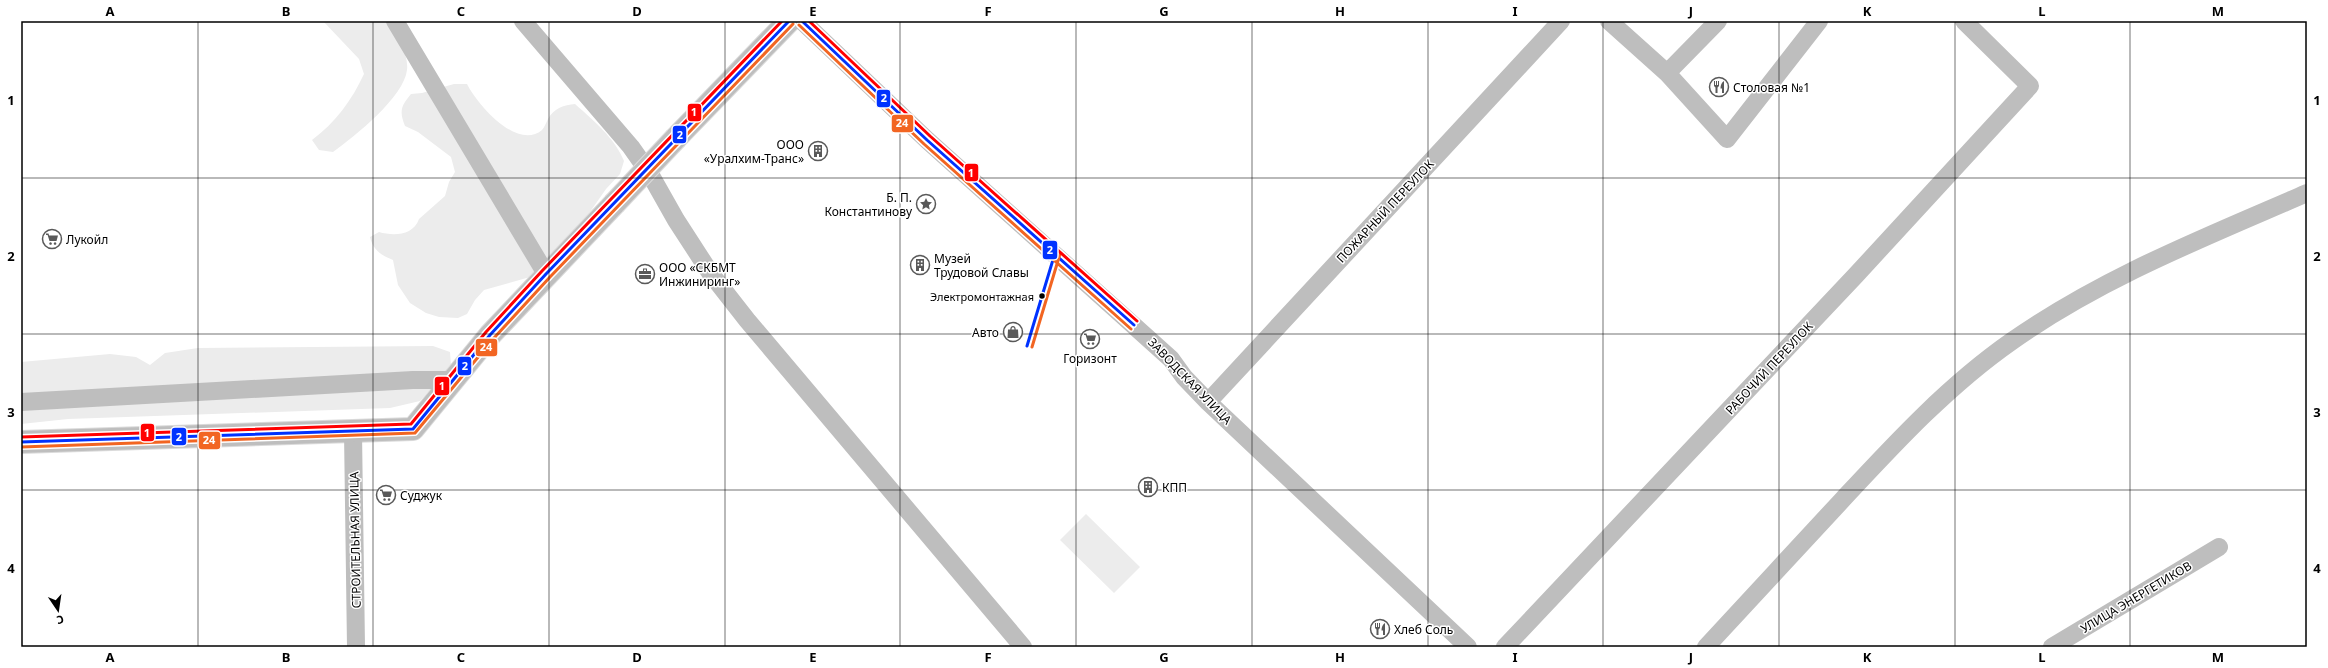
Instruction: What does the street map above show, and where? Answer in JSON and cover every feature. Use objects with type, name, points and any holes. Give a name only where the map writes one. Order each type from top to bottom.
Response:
[{"type":"main road","points":[[21,442],[413,429],[453,380],[546,274],[789,21]]},
{"type":"street","points":[[394,21],[546,274]]},
{"type":"street","points":[[524,21],[631,147],[650,174],[694,250],[733,302],[1023,647]]},
{"type":"street","name":"ЗАВОДСКАЯ УЛИЦА","points":[[802,21],[927,140],[1171,358],[1184,377],[1208,402],[1468,647]]},
{"type":"street","name":"ПОЖАРНЫЙ ПЕРЕУЛОК","points":[[1208,402],[1561,21]]},
{"type":"street","points":[[1609,21],[1667,73],[1727,139],[1819,21]]},
{"type":"street","points":[[1667,73],[1718,21]]},
{"type":"street","name":"РАБОЧИЙ ПЕРЕУЛОК","points":[[1505,647],[1856,275],[2030,86],[1964,21]]},
{"type":"street","points":[[1706,647],[1909,428],[1958,382],[2011,342],[2102,286],[2161,257],[2307,193]]},
{"type":"street","points":[[21,402],[413,380],[453,380]]},
{"type":"street","name":"СТРОИТЕЛЬНАЯ УЛИЦА","points":[[353,432],[356,647]]},
{"type":"street","name":"УЛИЦА ЭНЕРГЕТИКОВ","points":[[2052,647],[2219,547]]},
{"type":"shaded area","points":[[323,21],[388,21],[401,44],[407,64],[404,81],[388,104],[365,126],[333,152],[319,150],[312,140],[335,119],[354,93],[364,74],[359,59]]},
{"type":"shaded area","points":[[454,84],[467,84],[479,103],[489,113],[510,130],[521,134],[532,135],[542,130],[553,112],[563,106],[575,104],[609,137],[620,152],[624,161],[620,174],[606,189],[578,229],[556,248],[537,275],[484,290],[475,300],[467,314],[458,318],[439,317],[426,313],[410,303],[398,285],[393,260],[375,249],[370,237],[379,232],[396,234],[407,232],[412,229],[419,219],[445,196],[449,182],[455,172],[451,157],[418,132],[405,126],[402,116],[402,109],[403,105],[411,94],[422,93]]},
{"type":"shaded area","points":[[433,346],[450,352],[451,366],[420,401],[390,408],[68,419],[21,424],[21,362],[110,354],[136,357],[150,365],[165,353],[198,348]]},
{"type":"shaded area","points":[[1086,514],[1140,567],[1114,593],[1060,540]]},
{"type":"transit line","name":"1","points":[[21,437],[411,424],[486,332],[542,271],[782,21]]},
{"type":"transit line","name":"2","points":[[21,442],[413,429],[490,335],[546,274],[789,21]]},
{"type":"transit line","name":"2","points":[[802,21],[927,140],[1134,325]]},
{"type":"transit line","name":"1","points":[[809,21],[930,136],[1137,321]]},
{"type":"transit line","name":"24","points":[[21,447],[415,433],[494,338],[550,277],[793,24]]},
{"type":"transit line","name":"24","points":[[799,25],[924,144],[1131,329]]},
{"type":"transit line","name":"2","points":[[1027,346],[1055,253]]},
{"type":"transit line","name":"24","points":[[1032,347],[1060,254]]},
{"type":"place","name":"Столовая №1","points":[[1719,87]]},
{"type":"place","name":"ООО «Уралхим-Транс»","points":[[818,151]]},
{"type":"place","name":"Б. П. Константинову","points":[[926,204]]},
{"type":"place","name":"Лукойл","points":[[52,239]]},
{"type":"place","name":"Музей Трудовой Славы","points":[[920,265]]},
{"type":"place","name":"ООО «СКБМТ Инжиниринг»","points":[[645,274]]},
{"type":"place","name":"Электромонтажная","points":[[1042,296]]},
{"type":"place","name":"Авто","points":[[1013,332]]},
{"type":"place","name":"Горизонт","points":[[1090,339]]},
{"type":"place","name":"КПП","points":[[1148,487]]},
{"type":"place","name":"Суджук","points":[[386,495]]},
{"type":"place","name":"Хлеб Соль","points":[[1380,629]]}]
